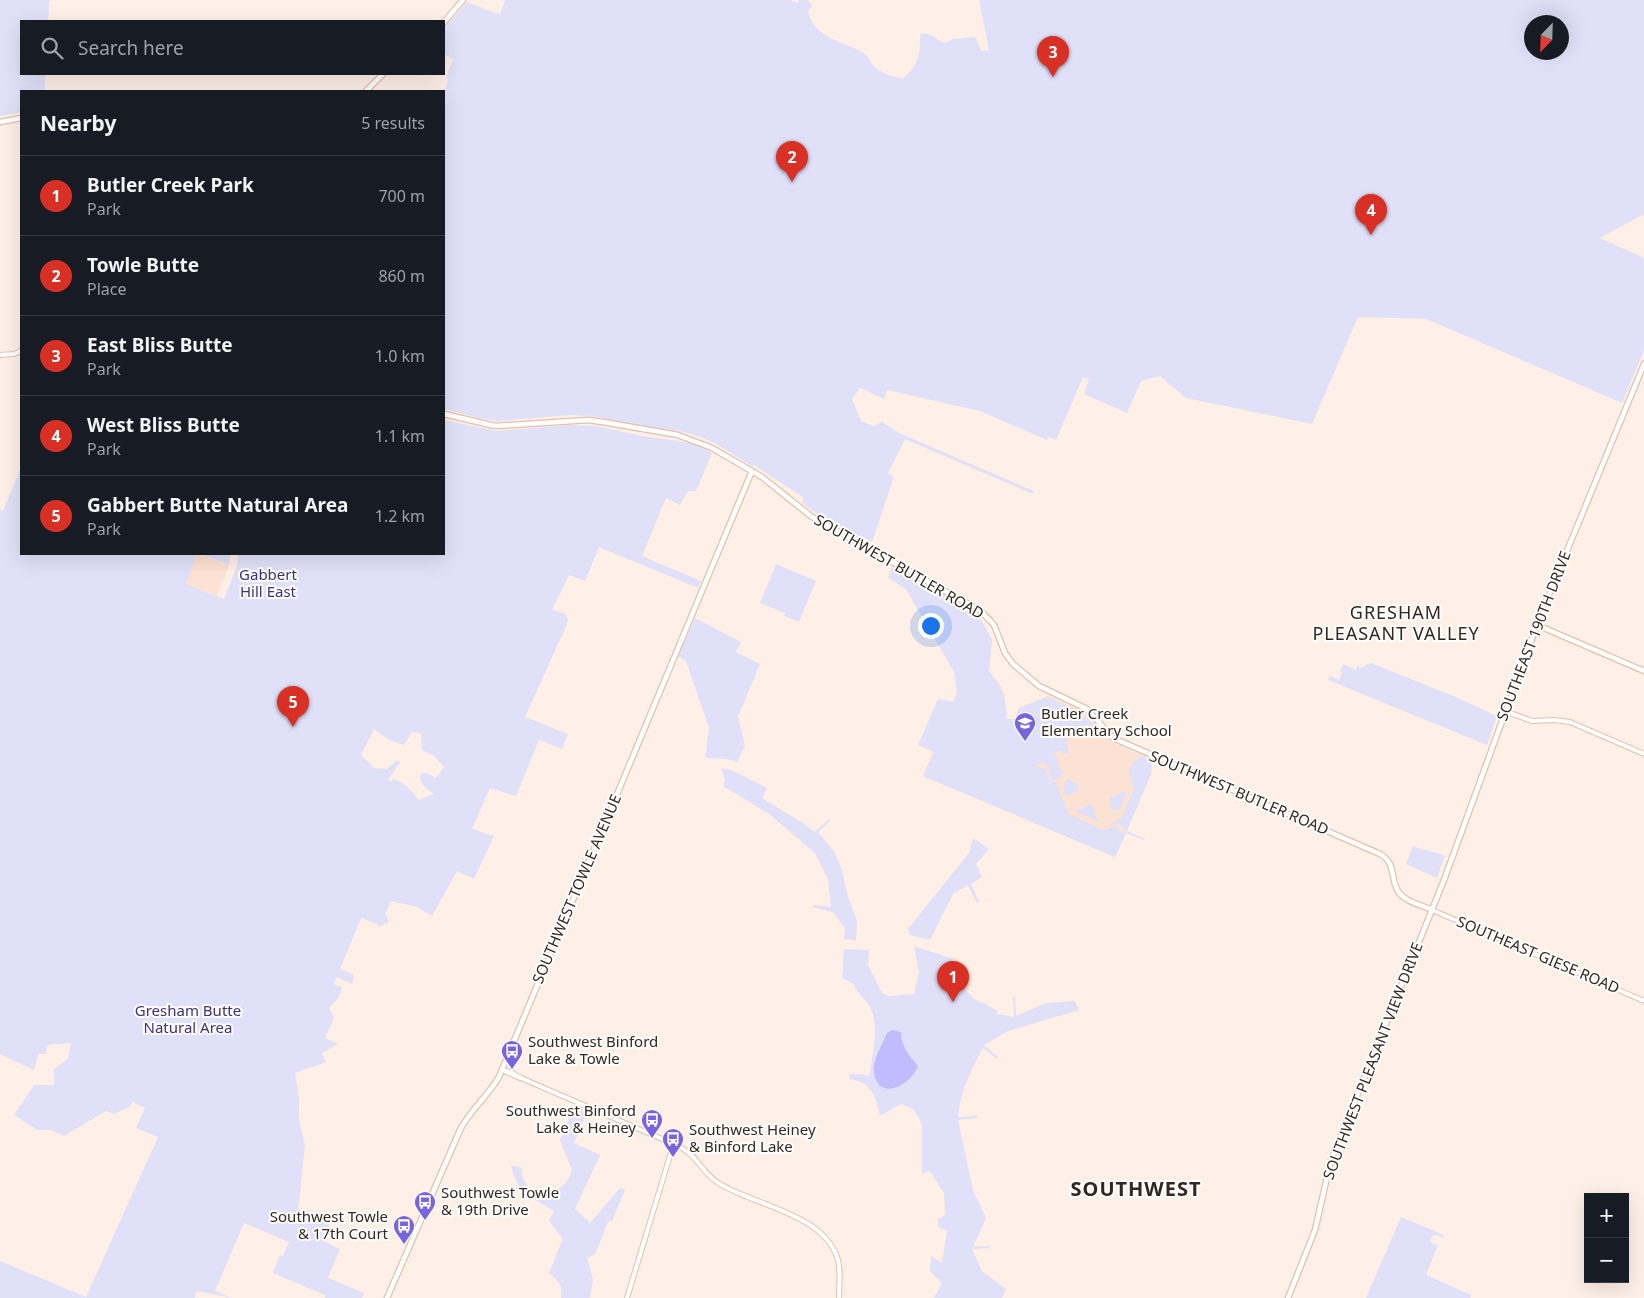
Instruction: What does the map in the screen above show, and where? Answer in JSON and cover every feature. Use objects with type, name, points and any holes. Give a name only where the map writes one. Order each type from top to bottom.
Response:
[{"type":"main road","points":[[445,21],[464,0]]},
{"type":"main road","points":[[367,90],[382,75]]},
{"type":"main road","points":[[0,122],[20,118]]},
{"type":"main road","name":"SOUTHEAST 190TH DRIVE","points":[[1432,910],[1537,625],[1644,364]]},
{"type":"main road","name":"SOUTHWEST BUTLER ROAD","points":[[445,414],[495,426],[595,421],[678,435],[717,450],[767,481],[812,517],[981,611],[994,625],[1005,653],[1013,664],[1039,686],[1087,709],[1113,738],[1380,854],[1392,866],[1395,885],[1400,894],[1408,900],[1432,910]]},
{"type":"main road","name":"SOUTHWEST TOWLE AVENUE","points":[[387,1298],[460,1130],[468,1116],[491,1090],[502,1070],[752,471]]},
{"type":"main road","points":[[1537,625],[1644,671]]},
{"type":"main road","name":"SOUTHWEST PLEASANT VIEW DRIVE","points":[[1288,1298],[1313,1236],[1332,1160],[1432,910]]},
{"type":"street","points":[[0,355],[20,351]]},
{"type":"street","points":[[1504,711],[1532,721],[1555,720],[1570,722],[1644,754]]},
{"type":"street","name":"SOUTHEAST GIESE ROAD","points":[[1432,910],[1644,1001]]},
{"type":"street","points":[[502,1070],[669,1142],[675,1140],[678,1142],[678,1146],[694,1156],[706,1173],[719,1184],[808,1223],[822,1233],[833,1248],[838,1260],[840,1298]]},
{"type":"street","points":[[628,1298],[672,1149],[669,1146],[669,1142]]},
{"type":"street","points":[[672,1149],[676,1149],[678,1146]]},
{"type":"shaded area","points":[[197,555],[229,565],[217,596],[186,584]]},
{"type":"shaded area","name":"Butler Creek Elementary School","points":[[984,625],[992,640],[989,671],[1001,686],[1005,696],[1007,719],[1015,719],[1019,708],[1048,696],[1075,707],[1086,714],[1106,737],[1116,744],[1152,760],[1151,774],[1115,857],[923,776]]},
{"type":"shaded area","points":[[892,1030],[901,1032],[904,1046],[918,1066],[915,1073],[903,1084],[889,1089],[882,1087],[877,1082],[874,1068],[876,1058],[887,1033]]},
{"type":"green space","points":[[0,0],[51,0],[49,2],[48,20],[20,20],[20,75],[45,75],[45,90],[20,90],[20,112],[0,116]]},
{"type":"green space","points":[[505,0],[791,0],[797,3],[799,0],[808,0],[812,6],[808,12],[812,21],[823,33],[864,53],[872,64],[882,72],[890,76],[903,78],[910,72],[917,60],[921,34],[924,33],[945,43],[954,39],[974,37],[981,51],[989,50],[979,0],[1644,0],[1644,214],[1600,238],[1644,258],[1644,350],[1622,403],[1426,319],[1358,317],[1312,424],[1186,398],[1160,376],[1141,381],[1127,413],[1084,394],[1089,379],[1083,377],[1056,440],[1048,437],[1047,440],[980,411],[887,390],[884,399],[860,388],[852,399],[861,421],[874,426],[882,422],[899,433],[1034,491],[1033,494],[905,439],[888,473],[894,477],[872,542],[862,536],[861,539],[822,517],[802,503],[804,498],[754,465],[753,467],[715,443],[698,436],[591,416],[570,415],[499,421],[445,409],[445,90],[443,90],[446,87],[448,79],[446,78],[453,59],[445,55],[445,27],[467,2],[500,15]]},
{"type":"green space","name":"Gresham Butte Natural Area","points":[[445,420],[496,431],[570,425],[596,426],[693,444],[712,453],[696,491],[688,491],[680,505],[666,498],[642,556],[701,581],[698,588],[599,547],[585,581],[569,575],[552,610],[566,614],[568,622],[525,717],[568,734],[562,749],[539,740],[516,796],[490,788],[472,829],[494,836],[474,879],[457,871],[432,916],[417,907],[391,901],[385,914],[389,922],[378,927],[377,924],[361,918],[340,969],[354,975],[352,984],[337,977],[334,984],[342,988],[339,997],[329,1008],[334,1018],[325,1038],[338,1044],[322,1053],[326,1062],[295,1073],[299,1098],[299,1119],[305,1146],[298,1211],[307,1210],[315,1217],[330,1223],[323,1241],[340,1249],[328,1278],[364,1293],[362,1298],[325,1298],[325,1295],[273,1273],[280,1255],[283,1256],[289,1242],[244,1223],[215,1291],[232,1298],[196,1291],[195,1298],[0,1298],[0,1261],[86,1297],[158,1137],[136,1128],[145,1108],[133,1102],[129,1107],[114,1114],[106,1111],[64,1136],[51,1130],[37,1130],[14,1115],[34,1085],[54,1085],[54,1069],[68,1059],[71,1043],[47,1045],[46,1054],[38,1054],[34,1070],[0,1054],[0,510],[3,511],[20,469],[20,555],[197,555],[186,584],[224,599],[237,566],[238,555],[445,555]],"holes":[[[374,729],[389,740],[404,745],[412,732],[421,733],[422,750],[434,756],[444,767],[436,778],[427,773],[420,774],[422,784],[434,794],[419,800],[401,782],[393,779],[390,782],[388,780],[400,762],[397,760],[387,769],[374,768],[361,755]]]},
{"type":"green space","name":"Gabbert Hill East","points":[[203,555],[230,555],[229,565]]},
{"type":"green space","points":[[776,564],[816,581],[799,622],[784,616],[785,613],[760,603]]},
{"type":"green space","name":"Butler Creek Elementary School","points":[[893,566],[949,596],[955,600],[957,605],[979,617],[992,640],[989,671],[1003,693],[1007,719],[1015,719],[1019,708],[1047,697],[1075,710],[1098,729],[1093,731],[1088,724],[1071,731],[1066,739],[1069,753],[1063,754],[1061,750],[1054,753],[1056,759],[1059,758],[1060,761],[1057,762],[1060,770],[1064,772],[1061,774],[1063,777],[1052,781],[1045,762],[1035,766],[1045,769],[1051,783],[1055,781],[1069,814],[1102,830],[1117,827],[1120,831],[1126,833],[1115,857],[923,776],[934,752],[918,745],[938,699],[953,702],[957,692],[954,672],[906,589],[888,578]]},
{"type":"green space","points":[[695,618],[741,642],[736,652],[760,664],[738,717],[745,746],[737,762],[727,759],[705,758],[709,728],[686,661],[678,656]]},
{"type":"green space","points":[[1371,663],[1497,716],[1487,745],[1328,680],[1330,676],[1339,680],[1343,664],[1356,670],[1357,666],[1363,668]]},
{"type":"green space","points":[[1142,756],[1152,762],[1151,774],[1127,831],[1144,840],[1126,833],[1119,824],[1109,825],[1121,819],[1134,788],[1129,773],[1133,762]]},
{"type":"green space","points":[[721,768],[731,770],[767,788],[762,798],[814,832],[831,820],[818,832],[835,853],[842,870],[848,897],[857,921],[856,940],[844,939],[845,928],[833,912],[813,907],[813,905],[831,907],[828,879],[815,853],[769,814],[723,786],[725,779]]},
{"type":"green space","points":[[1067,779],[1079,784],[1077,787],[1079,791],[1066,796],[1063,788]]},
{"type":"green space","points":[[1128,790],[1119,811],[1116,809],[1113,811],[1109,798]]},
{"type":"green space","points":[[1091,804],[1098,821],[1075,811]]},
{"type":"green space","points":[[973,838],[989,849],[976,864],[982,877],[971,884],[979,902],[977,903],[968,885],[953,894],[930,940],[910,935],[908,929],[969,853]]},
{"type":"green space","points":[[1413,846],[1445,856],[1437,878],[1406,864]]},
{"type":"green space","points":[[914,946],[953,959],[946,975],[957,980],[973,998],[998,1011],[997,1014],[1014,1017],[1013,997],[1015,997],[1016,1016],[1046,1003],[1075,1001],[1079,1010],[1008,1031],[984,1045],[998,1057],[997,1059],[983,1048],[970,1073],[961,1099],[958,1117],[977,1116],[977,1118],[958,1120],[973,1190],[986,1218],[973,1247],[990,1246],[990,1248],[972,1249],[982,1271],[1006,1289],[1002,1298],[934,1298],[942,1283],[930,1271],[931,1256],[942,1263],[947,1231],[938,1227],[938,1219],[945,1215],[944,1193],[930,1171],[922,1174],[922,1124],[913,1109],[901,1104],[880,1116],[872,1091],[863,1084],[849,1079],[850,1074],[870,1075],[874,1024],[869,1005],[857,991],[854,984],[842,978],[844,949],[869,950],[868,965],[882,993],[889,996],[914,994],[919,972]]},
{"type":"green space","points":[[574,1107],[587,1112],[574,1143],[600,1155],[575,1209],[590,1223],[620,1188],[625,1190],[612,1221],[608,1222],[595,1254],[587,1258],[593,1279],[590,1298],[561,1298],[559,1284],[549,1273],[563,1239],[549,1221],[554,1211],[526,1194],[518,1183],[511,1165],[522,1168],[522,1176],[525,1182],[537,1191],[544,1192],[559,1189],[569,1178],[572,1170],[560,1140]]},
{"type":"green space","points":[[1401,1217],[1444,1235],[1443,1238],[1433,1235],[1430,1242],[1438,1245],[1426,1275],[1471,1295],[1470,1298],[1366,1298]]},
{"type":"place","name":"East Bliss Butte","points":[[1053,77]]},
{"type":"place","name":"Towle Butte","points":[[792,182]]},
{"type":"place","name":"West Bliss Butte","points":[[1371,235]]},
{"type":"place","name":"Gabbert Butte Natural Area","points":[[293,727]]},
{"type":"place","name":"Butler Creek Elementary School","points":[[1025,742]]},
{"type":"place","name":"Butler Creek Park","points":[[953,1002]]},
{"type":"place","name":"Southwest Binford Lake & Towle","points":[[512,1070]]},
{"type":"place","name":"Southwest Binford Lake & Heiney","points":[[652,1139]]},
{"type":"place","name":"Southwest Heiney & Binford Lake","points":[[673,1158]]},
{"type":"place","name":"Southwest Towle & 19th Drive","points":[[425,1221]]},
{"type":"place","name":"Southwest Towle & 17th Court","points":[[404,1245]]},
{"type":"district","name":"GRESHAM PLEASANT VALLEY","points":[[1396,623]]},
{"type":"district","name":"SOUTHWEST","points":[[1136,1189]]}]
